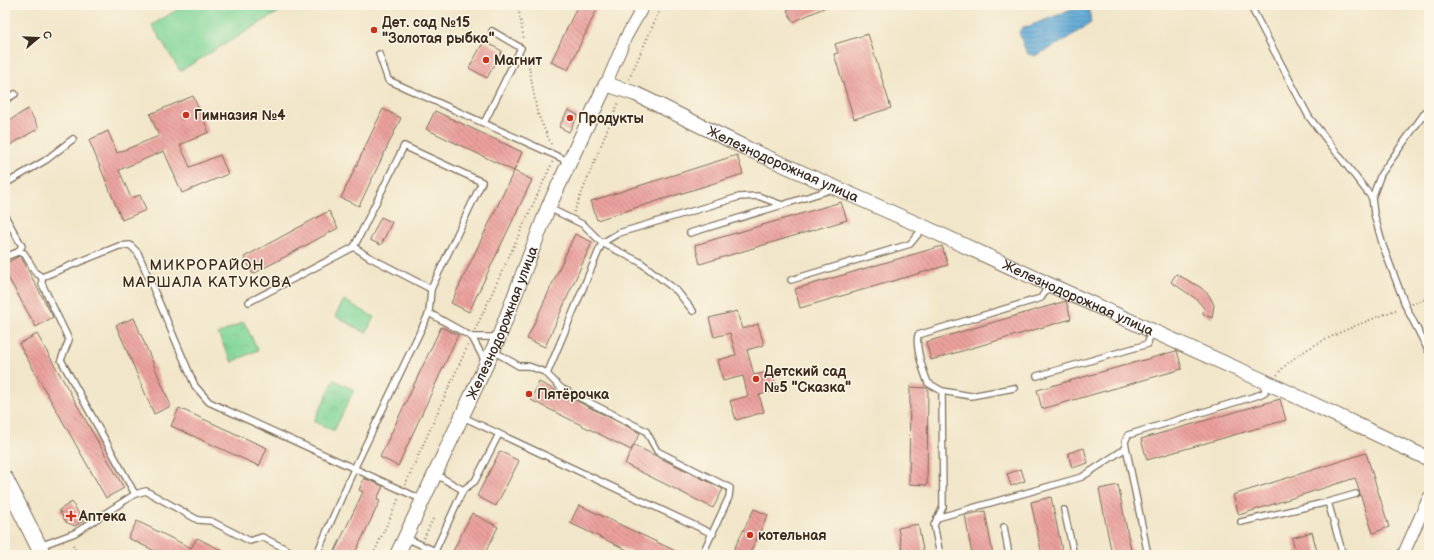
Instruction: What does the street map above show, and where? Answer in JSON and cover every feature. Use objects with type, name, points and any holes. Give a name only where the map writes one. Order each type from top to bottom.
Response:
[{"type":"main road","points":[[5,479],[41,551]]},
{"type":"street","points":[[606,84],[626,37],[644,5]]},
{"type":"street","name":"Железнодорожная улица","points":[[397,555],[499,337],[548,208],[606,84],[623,91],[636,94],[748,149],[924,226],[1050,285],[1151,329],[1429,459]]},
{"type":"street","points":[[1403,555],[1429,497]]},
{"type":"lane","points":[[1250,5],[1309,117],[1372,198]]},
{"type":"lane","points":[[484,123],[521,48],[492,31]]},
{"type":"lane","points":[[378,54],[388,80],[570,162]]},
{"type":"lane","points":[[5,100],[15,94]]},
{"type":"lane","points":[[1429,107],[1381,174],[1372,198],[1374,214],[1383,246],[1406,307],[1429,352]]},
{"type":"lane","points":[[5,184],[46,160],[73,139]]},
{"type":"lane","points":[[249,302],[354,247],[404,146],[482,182],[431,288],[429,313],[354,469],[319,549]]},
{"type":"lane","points":[[690,233],[837,188]]},
{"type":"lane","points":[[547,374],[602,243],[618,233],[739,197],[758,196],[782,205]]},
{"type":"lane","points":[[548,208],[584,225],[602,243],[640,262],[677,291],[693,311]]},
{"type":"lane","points":[[5,216],[22,246],[18,252]]},
{"type":"lane","points":[[791,280],[910,244],[924,226]]},
{"type":"lane","points":[[42,277],[119,246],[130,245],[138,253],[195,386],[208,402],[423,500]]},
{"type":"lane","points":[[354,247],[369,257],[431,288]]},
{"type":"lane","points":[[5,256],[18,252],[24,253],[36,273],[42,277]]},
{"type":"lane","points":[[42,277],[42,284],[68,340],[61,360],[135,494]]},
{"type":"lane","points":[[1014,388],[971,396],[937,389],[928,383],[917,342],[918,335],[1041,298],[1050,285]]},
{"type":"lane","points":[[429,313],[472,337],[489,357],[519,366],[528,366],[545,372],[561,388],[646,431],[657,451],[730,488],[729,498],[702,555]]},
{"type":"lane","points":[[1037,376],[1148,344],[1151,329]]},
{"type":"lane","points":[[472,337],[499,337]]},
{"type":"lane","points":[[1148,555],[1125,442],[1128,435],[1259,395],[1265,392],[1267,382]]},
{"type":"lane","points":[[940,555],[934,525],[943,507],[942,391]]},
{"type":"lane","points":[[462,416],[713,534]]},
{"type":"lane","points":[[405,538],[434,551],[463,490],[474,481],[499,434]]},
{"type":"lane","points":[[937,518],[1082,477],[1126,448]]},
{"type":"lane","points":[[435,474],[463,490]]},
{"type":"lane","points":[[41,551],[75,533],[135,494],[146,491],[198,520],[211,521],[250,541],[262,537],[298,555]]},
{"type":"lane","points":[[1241,522],[1356,494]]},
{"type":"lane","points":[[1328,502],[1343,555]]},
{"type":"lane","points":[[1064,510],[1074,555]]},
{"type":"lane","points":[[1004,527],[1009,555]]},
{"type":"path","points":[[518,5],[525,43]]},
{"type":"path","points":[[571,219],[623,91],[662,5]]},
{"type":"path","points":[[374,555],[472,337],[556,156],[537,112],[526,51]]},
{"type":"path","points":[[1267,382],[1304,350],[1367,321],[1429,298]]},
{"type":"path","points":[[73,545],[78,555]]},
{"type":"green space","points":[[185,5],[286,5],[287,7],[180,71],[152,25]]},
{"type":"green space","points":[[344,300],[374,317],[366,333],[335,316]]},
{"type":"green space","points":[[244,322],[258,350],[232,362],[218,334]]},
{"type":"green space","points":[[334,380],[354,390],[334,431],[314,421]]},
{"type":"water","points":[[1078,5],[1095,5],[1089,8],[1091,23],[1060,43],[1035,56],[1028,54],[1019,32],[1023,27],[1074,9]]},
{"type":"building","points":[[578,5],[599,5],[568,70],[551,62]]},
{"type":"building","points":[[797,5],[830,5],[793,22],[787,10]]},
{"type":"building","points":[[868,34],[891,108],[854,119],[834,54],[838,53],[835,44]]},
{"type":"building","name":"Магнит","points":[[484,41],[502,51],[487,78],[469,68]]},
{"type":"building","points":[[193,96],[209,132],[180,145],[190,167],[220,155],[228,174],[182,193],[164,151],[119,170],[131,198],[140,195],[146,210],[122,220],[89,140],[108,131],[117,153],[159,136],[150,114]]},
{"type":"building","points":[[28,109],[39,128],[5,148],[5,123]]},
{"type":"building","points":[[383,109],[401,118],[359,206],[341,198]]},
{"type":"building","name":"Продукты","points":[[568,110],[578,115],[569,132],[559,127]]},
{"type":"building","points":[[435,111],[522,152],[514,171],[426,129]]},
{"type":"building","points":[[737,155],[743,174],[597,220],[591,201]]},
{"type":"building","points":[[514,171],[532,180],[469,312],[451,303]]},
{"type":"building","points":[[841,202],[847,220],[700,264],[695,245]]},
{"type":"building","points":[[329,211],[338,228],[253,274],[244,257]]},
{"type":"building","points":[[381,217],[392,222],[381,245],[370,240]]},
{"type":"building","points":[[575,234],[592,242],[545,347],[527,339]]},
{"type":"building","points":[[942,246],[948,265],[800,308],[795,289]]},
{"type":"building","points":[[19,256],[21,257],[53,317],[36,327],[5,272],[5,264]]},
{"type":"building","points":[[1176,274],[1200,287],[1209,295],[1214,305],[1212,318],[1203,314],[1204,308],[1195,298],[1171,282]]},
{"type":"building","points":[[1066,301],[1071,319],[931,360],[926,342]]},
{"type":"building","points":[[737,311],[742,329],[758,324],[764,345],[747,350],[754,375],[772,371],[777,390],[759,395],[764,412],[736,420],[730,401],[748,396],[743,376],[723,381],[718,360],[736,355],[730,333],[714,337],[709,318]]},
{"type":"building","points":[[134,318],[171,406],[154,414],[116,325]]},
{"type":"building","points":[[441,327],[458,335],[398,466],[380,457]]},
{"type":"building","points":[[37,334],[124,488],[106,498],[19,344]]},
{"type":"building","points":[[1177,351],[1182,369],[1042,409],[1037,390]]},
{"type":"building","points":[[539,382],[640,433],[631,450],[531,400]]},
{"type":"building","points":[[910,387],[928,388],[927,485],[909,484]]},
{"type":"building","points":[[1280,399],[1286,420],[1147,460],[1141,439]]},
{"type":"building","points":[[179,408],[267,448],[259,466],[171,426]]},
{"type":"building","points":[[634,445],[723,489],[713,508],[625,464]]},
{"type":"building","points":[[1084,448],[1088,463],[1072,468],[1068,453]]},
{"type":"building","points":[[500,451],[519,461],[496,506],[477,496]]},
{"type":"building","points":[[1366,453],[1389,527],[1373,533],[1355,478],[1239,515],[1233,495]]},
{"type":"building","points":[[1021,469],[1025,481],[1011,486],[1007,474]]},
{"type":"building","points":[[364,478],[383,486],[377,499],[380,501],[354,555],[333,555],[363,492],[359,490]]},
{"type":"building","points":[[1118,485],[1132,555],[1112,555],[1099,489]]},
{"type":"building","points":[[1051,497],[1063,555],[1042,555],[1031,502]]},
{"type":"building","name":"Аптека","points":[[72,502],[83,521],[75,526],[66,522],[59,510]]},
{"type":"building","points":[[579,505],[684,555],[638,555],[570,523]]},
{"type":"building","name":"котельная","points":[[754,509],[768,515],[749,555],[731,555]]},
{"type":"building","points":[[985,511],[993,555],[972,555],[965,515]]},
{"type":"building","points":[[472,513],[498,527],[484,555],[451,555]]},
{"type":"building","points":[[137,521],[191,548],[197,538],[231,555],[163,555],[128,538]]},
{"type":"building","points":[[918,524],[924,555],[903,555],[898,528]]},
{"type":"building","points":[[1312,532],[1318,555],[1297,555],[1292,538]]},
{"type":"place","name":"Дет. сад №15 \"Золотая рыбка\"","points":[[374,30]]},
{"type":"place","name":"Магнит","points":[[486,60]]},
{"type":"place","name":"Гимназия №4","points":[[186,115]]},
{"type":"place","name":"Продукты","points":[[570,118]]},
{"type":"place","name":"Детский сад №5 \"Сказка\"","points":[[756,379]]},
{"type":"place","name":"Пятёрочка","points":[[529,394]]},
{"type":"place","name":"Аптека","points":[[71,516]]},
{"type":"place","name":"котельная","points":[[750,535]]},
{"type":"district","name":"МИКРОРАЙОН МАРШАЛА КАТУКОВА","points":[[207,274]]}]
